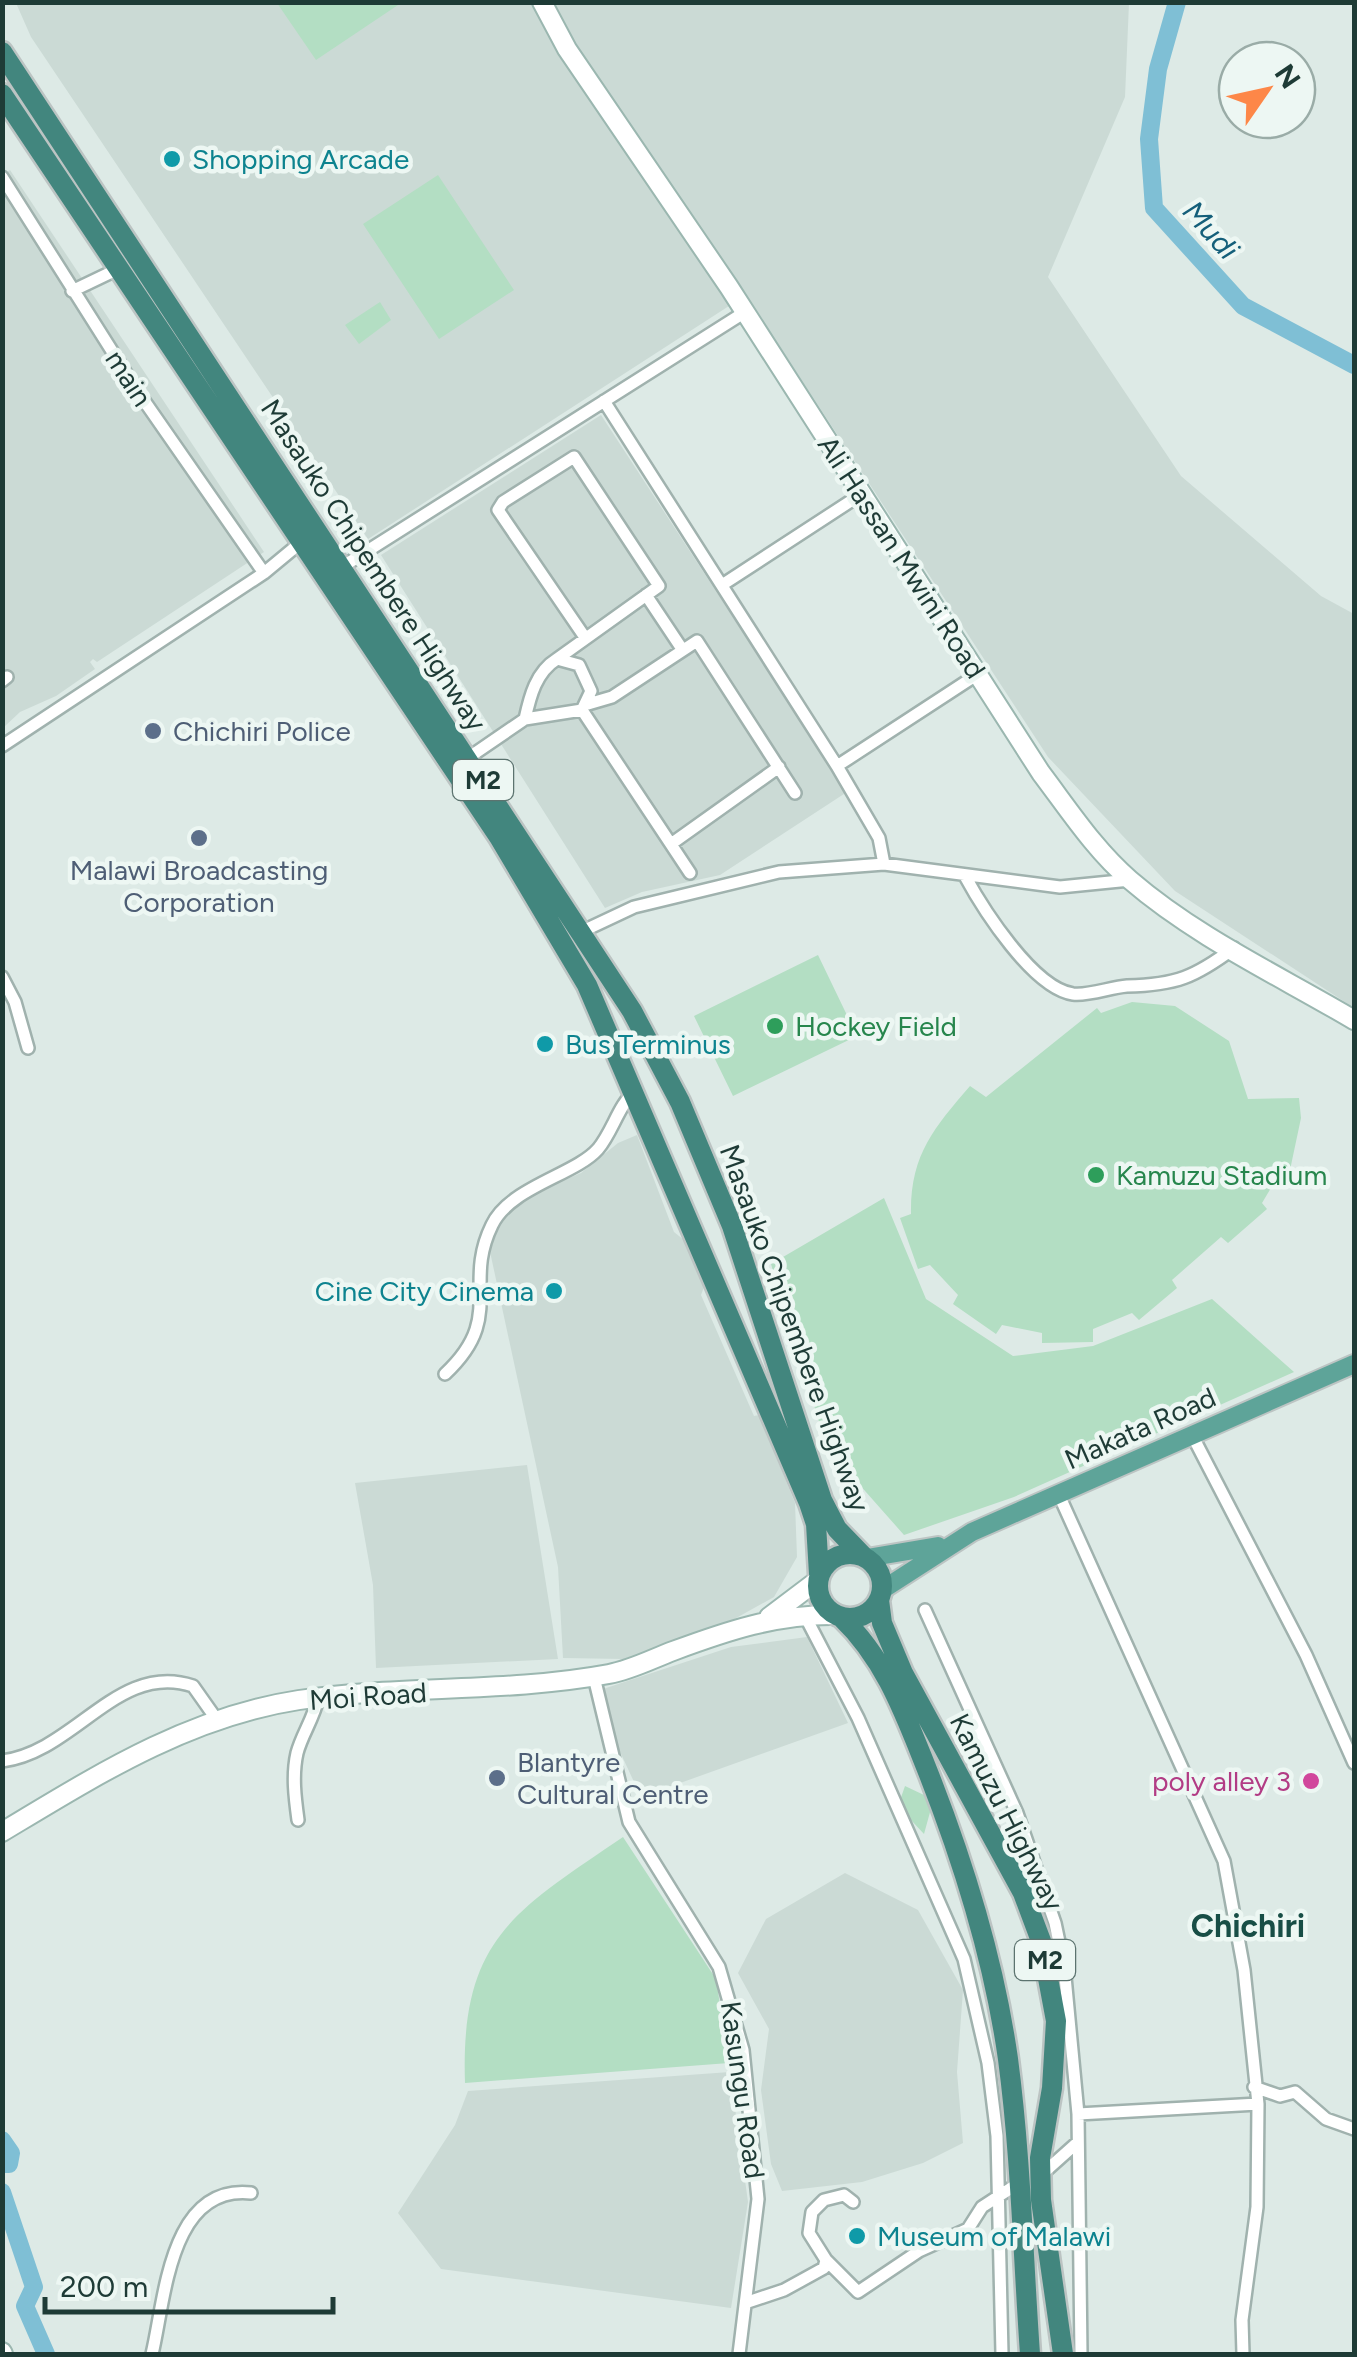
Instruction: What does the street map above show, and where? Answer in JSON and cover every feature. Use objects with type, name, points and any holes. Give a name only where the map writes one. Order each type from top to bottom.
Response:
[{"type":"highway","name":"Masauko Chipembere Highway","points":[[2,52],[583,930],[680,1102],[732,1226],[822,1500],[836,1529],[865,1558]]},
{"type":"highway","name":"Masauko Chipembere Highway","points":[[2,94],[531,887],[587,985],[810,1503],[819,1577]]},
{"type":"highway","points":[[104,247],[103,226],[110,224],[120,229]]},
{"type":"highway","points":[[638,1099],[680,1102]]},
{"type":"highway","points":[[819,1577],[833,1558],[865,1558]]},
{"type":"highway","name":"M2","points":[[865,1558],[876,1567],[881,1595]]},
{"type":"highway","name":"M2","points":[[819,1577],[820,1600],[838,1616]]},
{"type":"highway","points":[[838,1616],[863,1616],[881,1595]]},
{"type":"highway","name":"Kamuzu Highway","points":[[881,1595],[882,1623],[903,1673],[1022,1894],[1041,1941],[1056,2036],[1040,2176],[1063,2354]]},
{"type":"highway","name":"Kamuzu Highway","points":[[838,1616],[886,1674],[943,1812],[966,1882],[1007,2057],[1030,2354]]},
{"type":"main road","name":"Ali Hassan Mwini Road","points":[[542,2],[567,49],[744,312],[1041,773],[1092,840],[1130,880],[1354,1020]]},
{"type":"main road","name":"Makata Road","points":[[881,1595],[948,1544],[1354,1364]]},
{"type":"main road","name":"Makata Road","points":[[865,1558],[948,1544]]},
{"type":"main road","points":[[755,1623],[819,1577]]},
{"type":"main road","points":[[755,1623],[804,1614],[838,1616]]},
{"type":"main road","name":"Moi Road","points":[[2,1832],[148,1747],[217,1720],[318,1698],[474,1690],[594,1677],[755,1623]]},
{"type":"street","name":"main","points":[[2,177],[72,290],[264,573]]},
{"type":"street","points":[[72,290],[118,269]]},
{"type":"street","points":[[342,568],[744,312]]},
{"type":"street","points":[[604,401],[837,766],[879,838],[884,864]]},
{"type":"street","points":[[525,718],[540,675],[557,658],[658,586],[574,457],[503,502],[498,510],[584,636]]},
{"type":"street","points":[[722,585],[860,495]]},
{"type":"street","points":[[2,746],[264,573],[299,544]]},
{"type":"street","points":[[646,595],[682,649]]},
{"type":"street","points":[[468,758],[525,718],[571,715],[612,696],[692,641],[701,644],[796,792]]},
{"type":"street","points":[[557,658],[579,665],[590,681],[585,707],[690,873]]},
{"type":"street","points":[[837,766],[978,674]]},
{"type":"street","points":[[670,844],[779,768]]},
{"type":"street","points":[[583,930],[634,907],[779,872],[884,864],[1060,886],[1130,880]]},
{"type":"street","points":[[964,876],[1000,932],[1040,975],[1072,994],[1163,986],[1197,975],[1234,948]]},
{"type":"street","points":[[2,977],[15,1002],[28,1048]]},
{"type":"street","points":[[446,1374],[483,1320],[483,1249],[494,1221],[524,1194],[597,1150],[624,1101],[638,1099]]},
{"type":"street","points":[[1192,1434],[1306,1655],[1354,1763]]},
{"type":"street","points":[[1060,1495],[1224,1861],[1244,1970],[1258,2104],[1257,2207],[1242,2320],[1243,2354]]},
{"type":"street","points":[[925,1610],[1044,1879],[1064,1966],[1078,2114],[1081,2354]]},
{"type":"street","points":[[804,1614],[858,1718],[964,1959],[988,2062],[1000,2196],[1002,2354]]},
{"type":"street","name":"Kasungu Road","points":[[594,1677],[629,1822],[719,1967],[731,2001],[755,2144],[758,2199],[739,2354]]},
{"type":"street","points":[[2,1761],[44,1749],[132,1687],[155,1679],[194,1686],[217,1720]]},
{"type":"street","points":[[298,1820],[294,1788],[298,1750],[313,1722],[318,1698]]},
{"type":"street","points":[[1254,2087],[1280,2096],[1296,2092],[1326,2119],[1354,2129]]},
{"type":"street","points":[[1078,2114],[1258,2104]]},
{"type":"street","points":[[853,2202],[844,2195],[836,2196],[812,2212],[810,2233],[826,2260],[858,2292],[919,2251],[968,2229],[982,2207],[1018,2184],[1040,2176],[1078,2142]]},
{"type":"street","points":[[152,2354],[177,2237],[214,2202],[238,2192],[250,2194]]},
{"type":"street","points":[[748,2302],[800,2283],[824,2268],[826,2260]]},
{"type":"shaded area","points":[[16,3],[1129,3],[1125,97],[1048,277],[1181,476],[1321,596],[1354,614],[1354,1008],[1175,891],[1048,757],[746,295],[368,539],[31,37]]},
{"type":"shaded area","points":[[10,170],[264,552],[97,662],[93,659],[90,662],[95,669],[56,696],[20,712],[3,728],[2,175]]},
{"type":"shaded area","points":[[601,415],[847,792],[720,875],[642,892],[605,908],[381,555]]},
{"type":"shaded area","points":[[637,1135],[674,1232],[684,1240],[704,1287],[701,1295],[754,1416],[759,1415],[795,1503],[797,1557],[774,1597],[720,1627],[624,1659],[563,1658],[558,1567],[489,1247],[505,1215],[527,1196],[581,1173],[618,1143]]},
{"type":"shaded area","points":[[527,1465],[558,1659],[376,1668],[373,1585],[355,1483]]},
{"type":"shaded area","points":[[807,1637],[848,1723],[641,1797],[609,1728],[600,1690],[731,1647]]},
{"type":"shaded area","points":[[845,1873],[918,1910],[963,1990],[957,2072],[963,2143],[923,2163],[862,2182],[782,2191],[771,2164],[761,2090],[769,2029],[738,1973],[766,1919]]},
{"type":"shaded area","points":[[730,2072],[748,2202],[731,2308],[441,2269],[398,2213],[455,2125],[468,2091]]},
{"type":"green space","points":[[277,3],[401,3],[316,60]]},
{"type":"green space","points":[[438,175],[514,290],[439,339],[363,224]]},
{"type":"green space","points":[[380,302],[391,320],[359,344],[345,325]]},
{"type":"green space","name":"Hockey Field","points":[[818,955],[857,1036],[733,1096],[694,1016]]},
{"type":"green space","name":"Kamuzu Stadium","points":[[1132,1002],[1175,1006],[1229,1041],[1248,1099],[1299,1098],[1301,1118],[1290,1170],[1283,1168],[1262,1203],[1267,1209],[1228,1243],[1221,1237],[1172,1280],[1177,1288],[1139,1320],[1132,1313],[1093,1329],[1093,1342],[1042,1343],[1042,1333],[1002,1325],[996,1334],[953,1304],[958,1295],[930,1265],[918,1269],[900,1218],[911,1214],[920,1159],[935,1129],[970,1086],[986,1097],[1097,1008],[1101,1013]]},
{"type":"green space","points":[[884,1198],[926,1299],[1013,1356],[1093,1346],[1212,1299],[1294,1372],[1014,1497],[904,1535],[827,1448],[771,1264]]},
{"type":"green space","points":[[905,1786],[924,1795],[932,1805],[924,1834],[898,1806]]},
{"type":"green space","points":[[623,1837],[716,1979],[729,2063],[465,2083],[472,1994],[484,1961],[524,1909]]},
{"type":"waterway","name":"Mudi","points":[[1177,2],[1158,69],[1149,139],[1154,208],[1243,306],[1354,365]]},
{"type":"waterway","points":[[2,2140],[11,2153],[9,2164],[2,2164]]},
{"type":"waterway","points":[[2,2192],[34,2287],[25,2306],[46,2354]]},
{"type":"place","name":"Shopping Arcade","points":[[172,159]]},
{"type":"place","name":"Chichiri Police","points":[[153,731]]},
{"type":"place","name":"Malawi Broadcasting Corporation","points":[[199,838]]},
{"type":"place","name":"Hockey Field","points":[[775,1026]]},
{"type":"place","name":"Bus Terminus","points":[[545,1044]]},
{"type":"place","name":"Kamuzu Stadium","points":[[1096,1175]]},
{"type":"place","name":"Cine City Cinema","points":[[554,1291]]},
{"type":"place","name":"Blantyre Cultural Centre","points":[[497,1778]]},
{"type":"place","name":"poly alley 3","points":[[1311,1781]]},
{"type":"place","name":"Museum of Malawi","points":[[857,2236]]},
{"type":"district","name":"Chichiri","points":[[1248,1926]]}]
